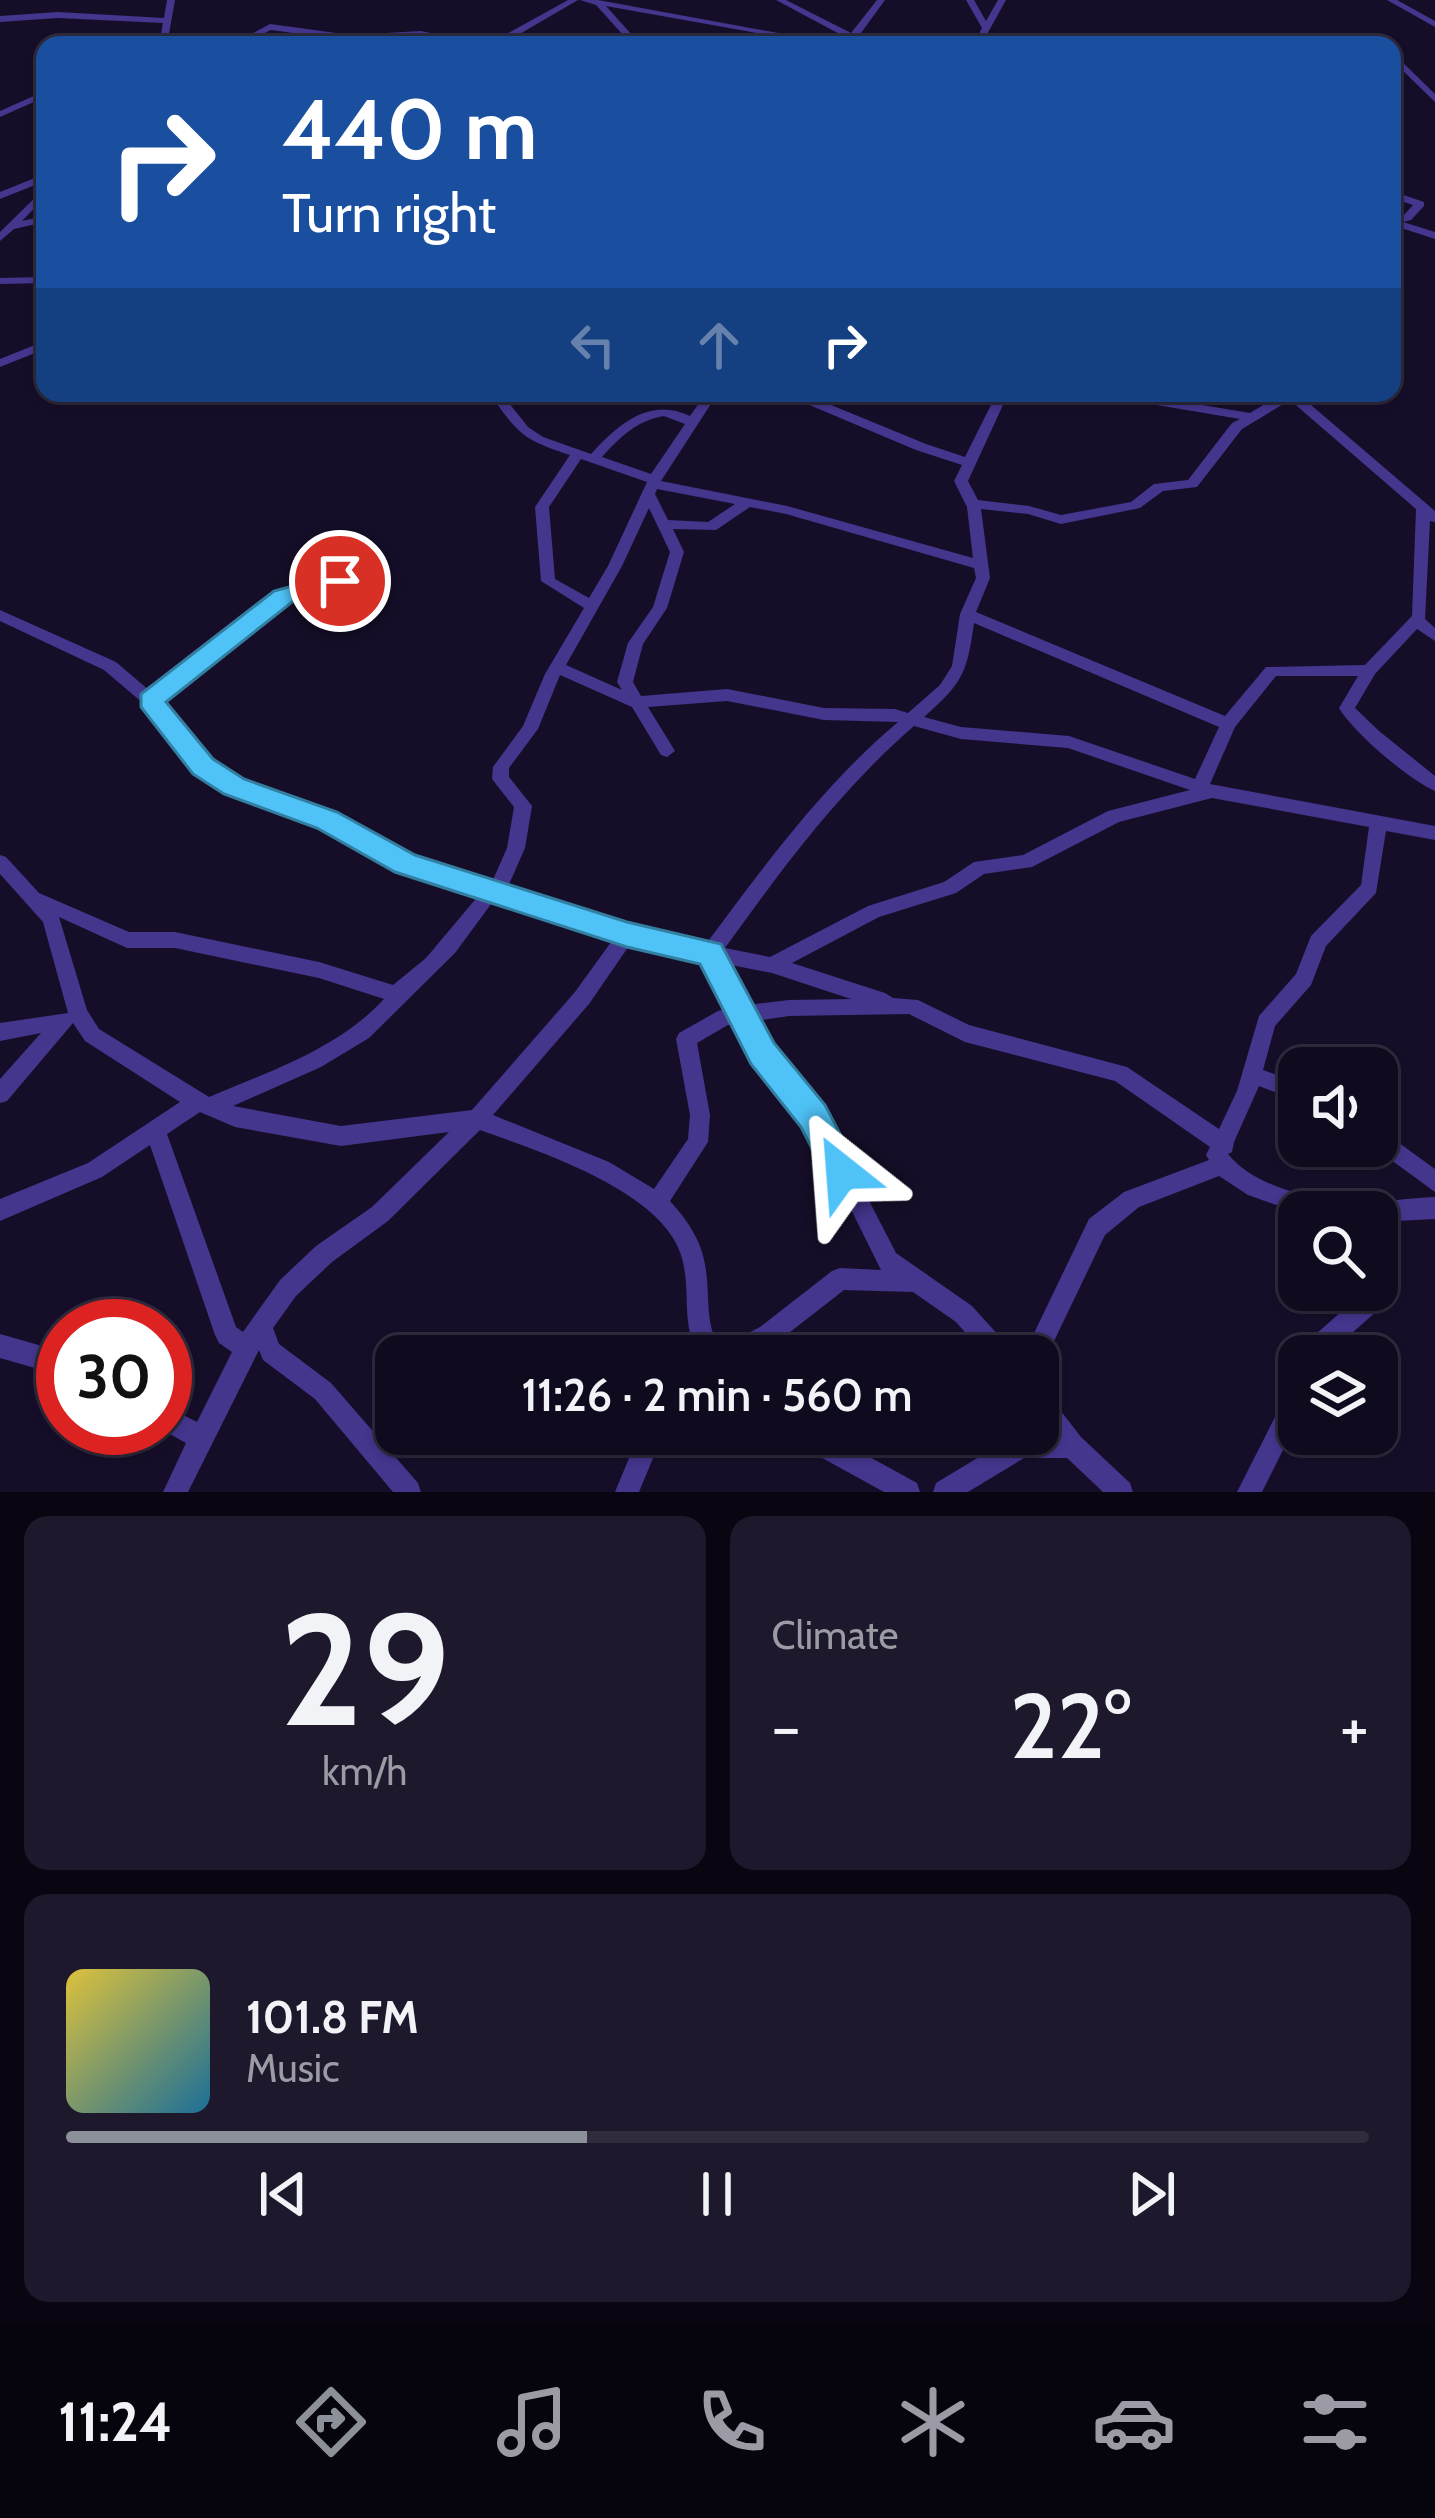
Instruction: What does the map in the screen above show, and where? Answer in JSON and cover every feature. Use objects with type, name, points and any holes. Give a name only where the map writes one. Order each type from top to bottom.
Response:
[{"type":"street","points":[[165,36],[171,0]]},
{"type":"street","points":[[507,36],[574,0]]},
{"type":"street","points":[[584,0],[629,5],[648,14]]},
{"type":"street","points":[[781,0],[851,36]]},
{"type":"street","points":[[854,36],[881,0]]},
{"type":"street","points":[[970,0],[986,27]]},
{"type":"street","points":[[982,36],[1002,0]]},
{"type":"street","points":[[1391,0],[1435,24]]},
{"type":"street","points":[[599,4],[629,36]]},
{"type":"street","points":[[550,14],[613,18],[648,14],[783,36]]},
{"type":"street","points":[[0,30],[0,18],[58,15],[166,21]]},
{"type":"street","points":[[253,36],[270,27],[336,36]]},
{"type":"street","points":[[378,36],[416,36]]},
{"type":"street","points":[[1401,64],[1435,98]]},
{"type":"street","points":[[5,96],[36,104]]},
{"type":"street","points":[[0,114],[36,98]]},
{"type":"street","points":[[0,196],[36,181]]},
{"type":"street","points":[[1401,197],[1420,204],[1401,219]]},
{"type":"street","points":[[6,230],[36,200]]},
{"type":"street","points":[[6,230],[36,222]]},
{"type":"street","points":[[1401,224],[1435,236]]},
{"type":"street","points":[[0,281],[36,280]]},
{"type":"street","points":[[0,363],[36,349]]},
{"type":"street","points":[[502,402],[523,430],[653,487],[748,501],[982,565]]},
{"type":"street","points":[[0,1210],[95,1170],[204,1105],[322,1060],[381,1016],[479,912],[516,848],[523,806],[500,779],[501,767],[530,729],[589,604],[705,402]]},
{"type":"street","points":[[812,402],[874,424],[915,447],[967,462]]},
{"type":"street","points":[[710,953],[798,834],[946,689],[959,666],[968,614],[983,578],[972,503],[961,485],[994,402]]},
{"type":"street","points":[[1162,402],[1250,417]]},
{"type":"street","points":[[972,503],[1029,510],[1061,520],[1135,505],[1159,488],[1192,484],[1206,461],[1250,417],[1276,402]]},
{"type":"street","points":[[1299,402],[1429,514],[1418,550],[1422,609],[1369,670],[1350,698],[1349,715],[1435,784]]},
{"type":"street","points":[[589,604],[548,581],[542,508],[585,457],[648,413],[680,413],[691,422]]},
{"type":"street","points":[[653,487],[661,524],[677,552],[660,608],[627,666],[626,687],[652,719],[668,751]]},
{"type":"street","points":[[661,524],[711,527],[748,501]]},
{"type":"street","points":[[150,700],[283,596],[340,581]]},
{"type":"street","points":[[968,614],[1228,724]]},
{"type":"street","points":[[0,615],[105,662],[150,700],[203,766],[234,787],[327,820],[405,864],[627,934],[772,964],[1028,1053],[1120,1073],[1223,1155],[1305,1204],[1347,1212],[1435,1208]]},
{"type":"street","points":[[1416,620],[1435,636]]},
{"type":"street","points":[[559,668],[634,702],[727,694],[812,712],[910,720],[961,733],[1069,742],[1208,789],[1435,833]]},
{"type":"street","points":[[1208,789],[1228,724],[1272,671],[1369,670]]},
{"type":"street","points":[[772,964],[874,911],[950,888],[975,869],[1026,862],[1129,811],[1208,789]]},
{"type":"street","points":[[1045,1335],[1097,1227],[1132,1199],[1223,1155],[1253,1075],[1266,1022],[1304,979],[1318,942],[1370,888],[1378,821]]},
{"type":"street","points":[[0,862],[40,900],[54,925],[72,1018],[102,1045],[204,1105],[341,1136],[477,1120],[563,1152],[656,1204],[689,1241],[702,1335]]},
{"type":"street","points":[[40,900],[127,940],[175,940],[319,970],[387,993],[403,992]]},
{"type":"street","points":[[175,1492],[246,1348],[304,1270],[380,1214],[477,1120],[582,998],[627,934]]},
{"type":"street","points":[[710,953],[769,1064],[823,1132],[881,1251],[911,1282],[964,1313],[983,1335]]},
{"type":"street","points":[[656,1204],[698,1142],[700,1115],[686,1039],[719,1019],[891,1003]]},
{"type":"street","points":[[0,1031],[72,1018]]},
{"type":"street","points":[[0,1094],[72,1018]]},
{"type":"street","points":[[1253,1075],[1278,1084]]},
{"type":"street","points":[[156,1132],[227,1335],[246,1348]]},
{"type":"street","points":[[1398,1153],[1435,1182]]},
{"type":"street","points":[[768,1335],[840,1279],[911,1282]]},
{"type":"street","points":[[1332,1335],[1359,1311]]},
{"type":"street","points":[[260,1326],[271,1352],[313,1381],[410,1492]]},
{"type":"street","points":[[0,1346],[36,1356]]},
{"type":"street","points":[[1059,1428],[1121,1492]]},
{"type":"street","points":[[192,1433],[201,1438]]},
{"type":"street","points":[[1250,1492],[1278,1436]]},
{"type":"street","points":[[945,1492],[1021,1446],[1072,1446]]},
{"type":"street","points":[[627,1492],[642,1455]]},
{"type":"street","points":[[842,1455],[908,1492]]},
{"type":"route","points":[[340,581],[283,596],[150,700],[217,777],[327,820],[388,857],[627,934],[710,953],[769,1064],[813,1116],[842,1172]]}]
